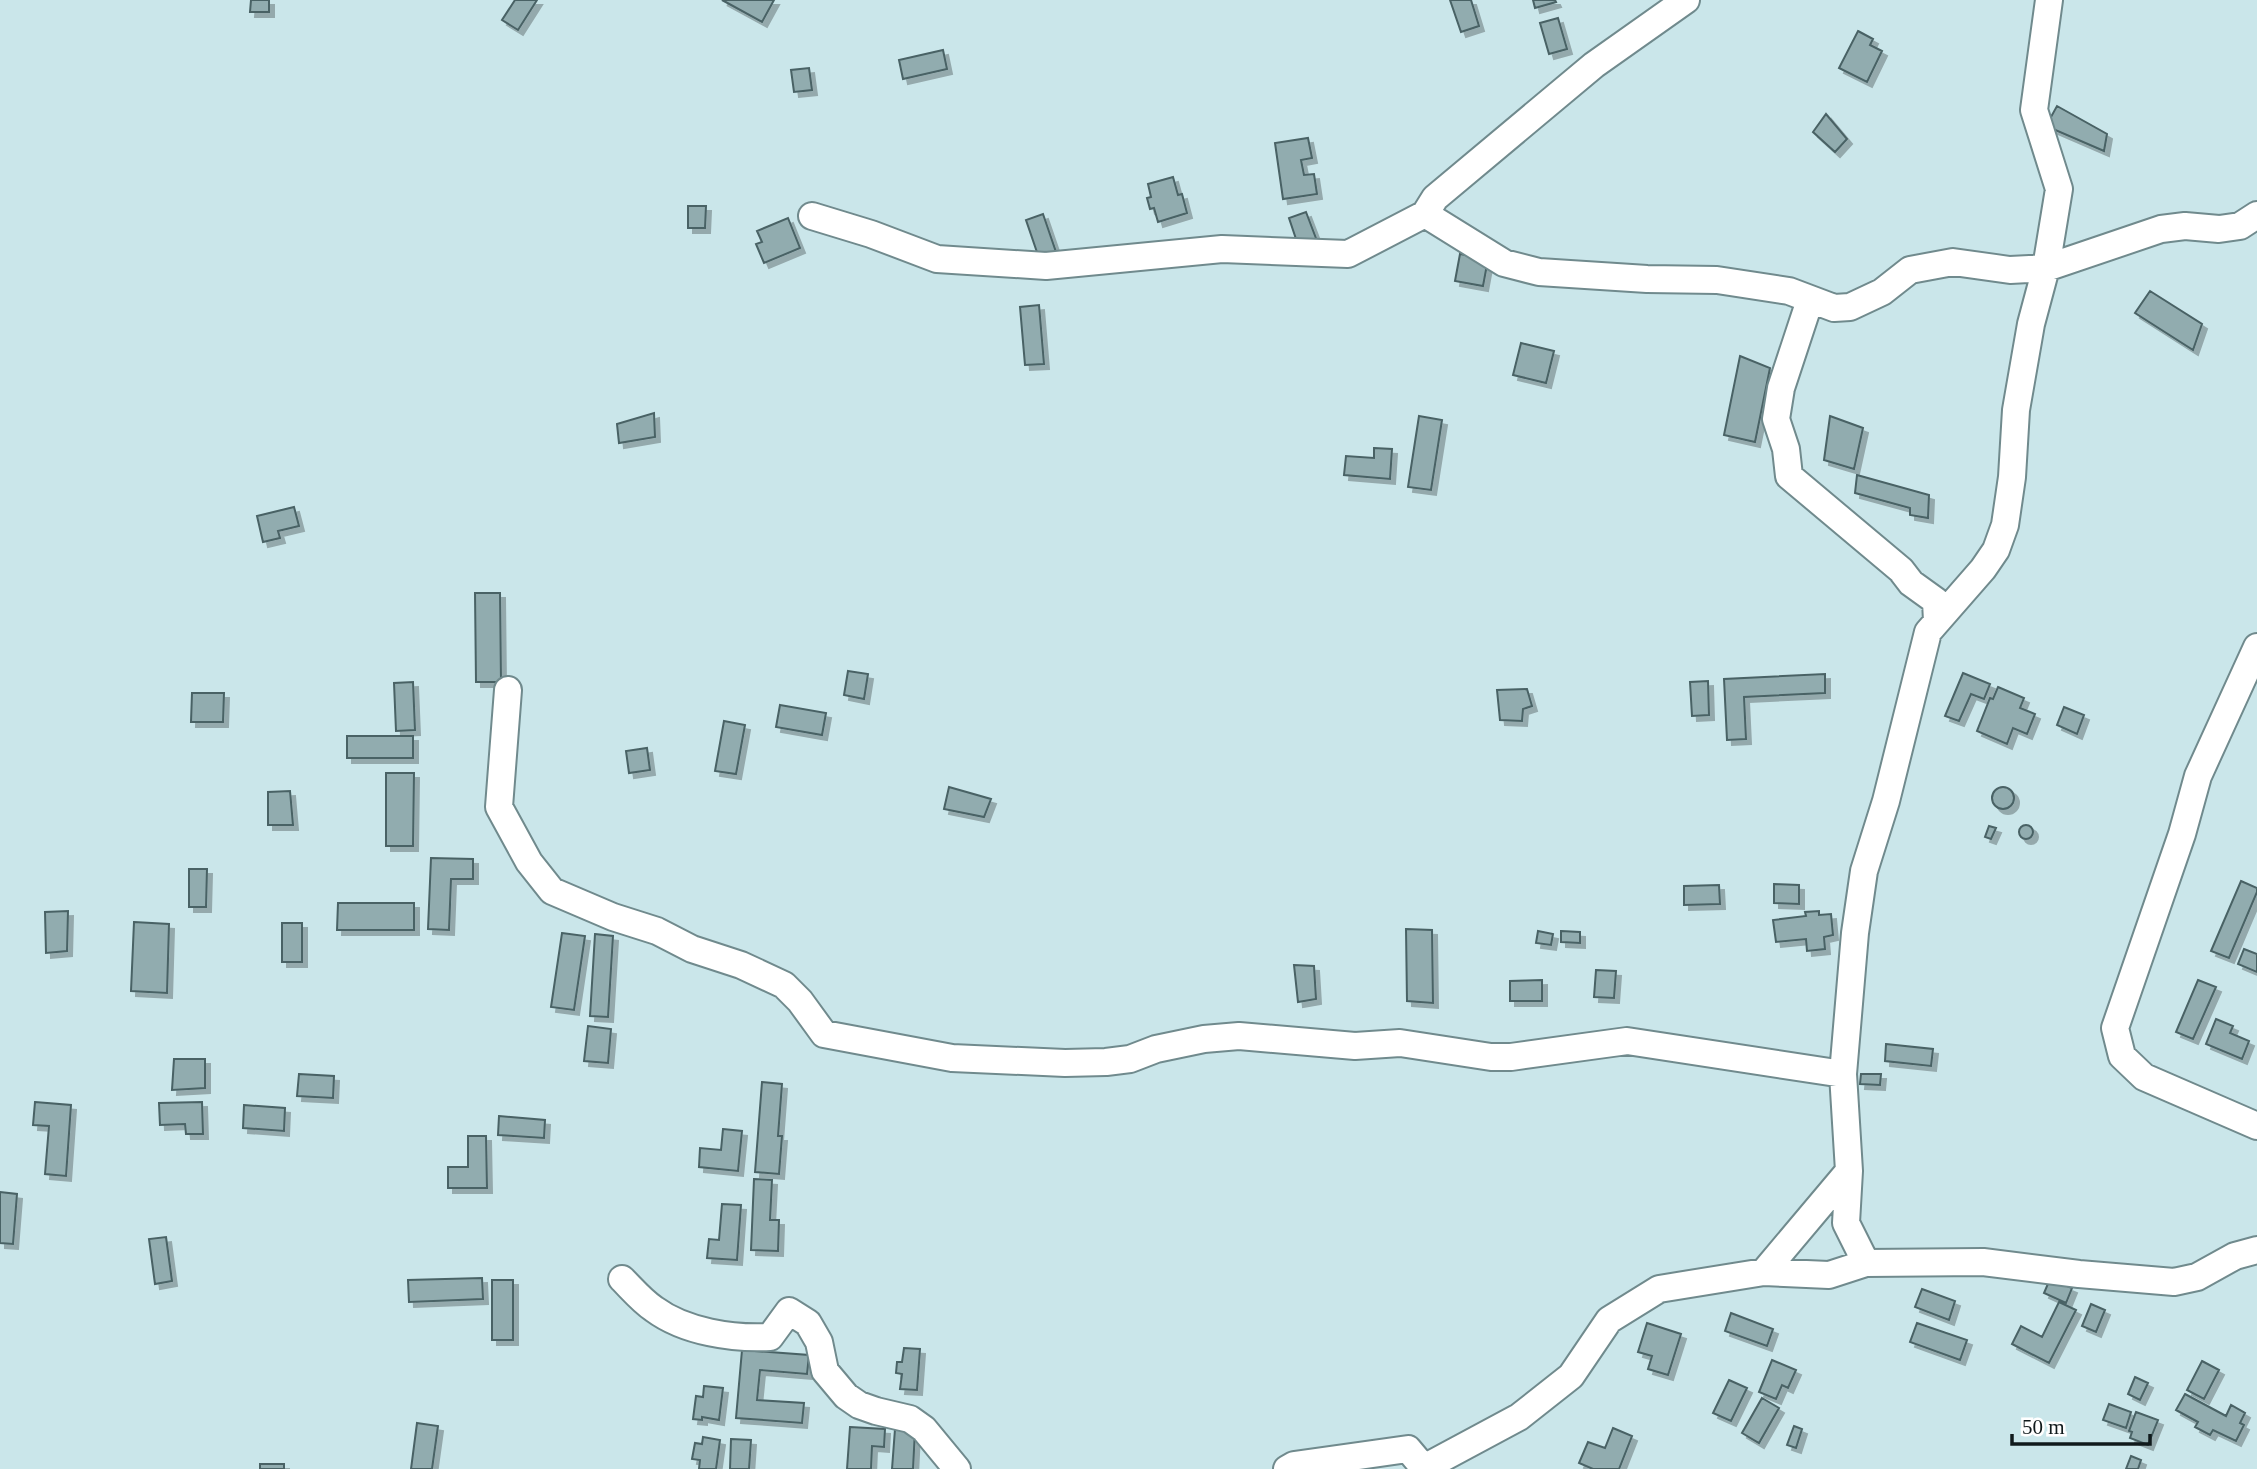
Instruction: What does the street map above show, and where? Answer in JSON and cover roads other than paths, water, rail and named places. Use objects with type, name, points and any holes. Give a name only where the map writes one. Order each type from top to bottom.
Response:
[{"type":"street","points":[[812,216],[871,234],[937,259],[1046,266],[1222,249],[1348,254],[1425,214],[1435,198],[1594,65],[1686,0]]},
{"type":"street","points":[[1866,1263],[1846,1223],[1849,1171],[1843,1073],[1855,933],[1864,871],[1886,801],[1928,632],[1983,569],[1996,550],[2005,525],[2012,477],[2016,410],[2031,324],[2046,268],[2059,188],[2034,110],[2049,0]]},
{"type":"street","points":[[1425,214],[1504,263],[1539,272],[1647,279],[1717,280],[1789,291],[1834,308],[1850,307],[1882,292],[1910,270],[1953,262],[2010,270],[2046,268],[2161,229],[2185,226],[2219,229],[2240,226],[2257,215]]},
{"type":"street","points":[[1810,300],[1784,377],[1776,419],[1786,449],[1789,476],[1936,601],[1937,621]]},
{"type":"street","points":[[2257,647],[2198,776],[2178,844],[2115,1028],[2122,1056],[2144,1077],[2257,1126]]},
{"type":"street","points":[[508,690],[499,807],[528,862],[552,891],[613,918],[656,931],[692,950],[741,965],[784,985],[800,1000],[824,1034],[952,1058],[1065,1063],[1130,1059],[1168,1046],[1204,1039],[1239,1037],[1355,1046],[1401,1043],[1491,1057],[1511,1057],[1627,1041],[1843,1073]]},
{"type":"street","points":[[1764,1272],[1849,1171]]},
{"type":"street","points":[[1287,1469],[1294,1465],[1408,1449],[1425,1468],[1519,1417],[1571,1376],[1609,1320],[1659,1289],[1764,1272],[1829,1275],[1866,1263],[1983,1262],[2174,1282],[2197,1277],[2235,1256],[2257,1250]]},
{"type":"street","points":[[622,1279],[655,1310],[698,1331],[753,1338],[770,1337],[789,1311],[808,1323],[819,1342],[825,1371],[846,1396],[859,1405],[910,1419],[924,1429],[957,1469]]}]
